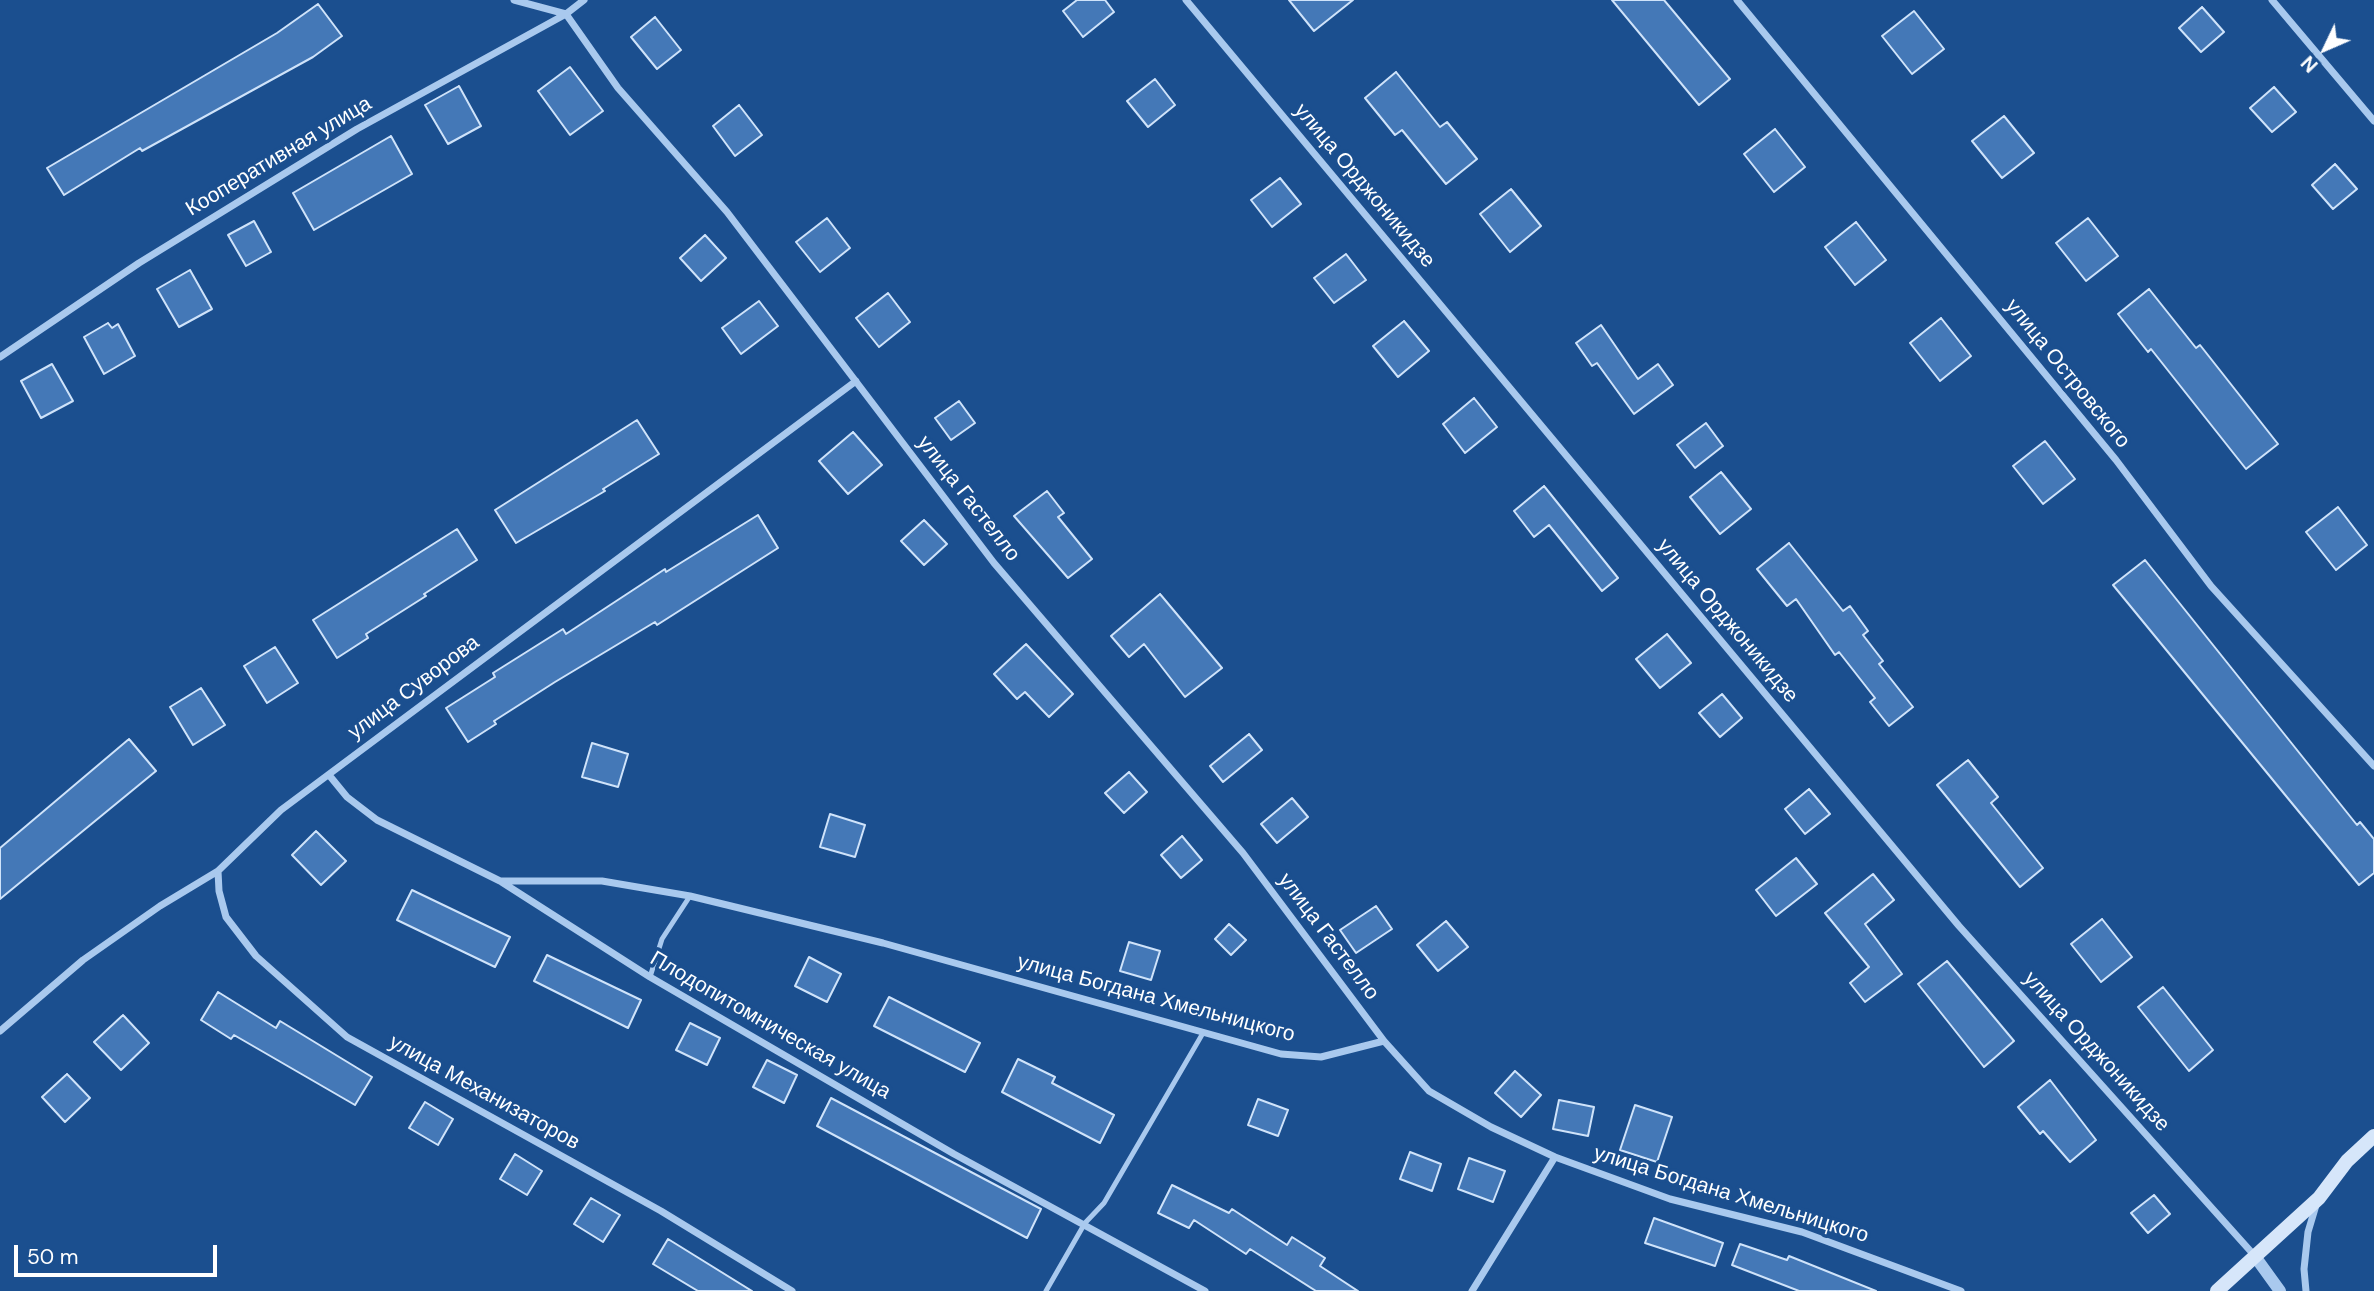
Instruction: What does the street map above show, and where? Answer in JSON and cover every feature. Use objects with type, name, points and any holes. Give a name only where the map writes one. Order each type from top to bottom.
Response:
[{"type":"main road","points":[[2217,1291],[2253,1255],[2319,1198],[2347,1161],[2374,1136]]},
{"type":"street","points":[[514,0],[566,14]]},
{"type":"street","name":"Кооперативная улица","points":[[0,357],[139,263],[357,129],[566,14],[584,0]]},
{"type":"street","name":"улица Орджоникидзе","points":[[1186,0],[1959,926],[2253,1255]]},
{"type":"street","name":"улица Островского","points":[[1737,0],[2116,460],[2211,586],[2374,766]]},
{"type":"street","points":[[2272,0],[2374,121]]},
{"type":"street","name":"улица Гастелло","points":[[566,14],[618,88],[727,212],[994,563],[1243,853],[1384,1041]]},
{"type":"street","name":"улица Суворова","points":[[0,1031],[83,960],[160,906],[218,872],[281,810],[856,381]]},
{"type":"street","name":"Плодопитомническая улица","points":[[329,775],[347,797],[377,820],[500,881],[650,977],[954,1154],[1085,1223],[1205,1291]]},
{"type":"street","name":"улица Механизаторов","points":[[218,872],[219,891],[226,916],[257,956],[347,1037],[661,1212],[792,1291]]},
{"type":"street","name":"улица Богдана Хмельницкого","points":[[500,881],[602,881],[690,896],[883,943],[1281,1054],[1321,1057],[1384,1041],[1429,1091],[1491,1128],[1555,1157],[1670,1199],[1802,1232],[1961,1291]]},
{"type":"street","points":[[1472,1291],[1555,1157]]},
{"type":"street","points":[[2306,1291],[2304,1269],[2308,1232],[2319,1198]]},
{"type":"street","points":[[2253,1255],[2280,1291]]},
{"type":"lane","points":[[650,977],[662,939],[690,896]]},
{"type":"lane","points":[[1046,1291],[1085,1223],[1104,1203],[1203,1033]]},
{"type":"building","points":[[1077,0],[1105,0],[1114,12],[1083,37],[1063,11]]},
{"type":"building","points":[[1289,0],[1353,0],[1314,31]]},
{"type":"building","points":[[1612,0],[1664,0],[1730,79],[1699,105]]},
{"type":"building","points":[[318,4],[342,36],[313,57],[142,151],[140,148],[64,195],[47,168],[277,33]]},
{"type":"building","points":[[2202,7],[2224,32],[2201,52],[2179,28]]},
{"type":"building","points":[[1914,11],[1944,49],[1912,74],[1882,36]]},
{"type":"building","points":[[655,17],[681,50],[657,69],[631,37]]},
{"type":"building","points":[[570,67],[603,111],[570,135],[538,91]]},
{"type":"building","points":[[1396,72],[1440,127],[1447,122],[1477,159],[1446,184],[1402,130],[1395,135],[1365,98]]},
{"type":"building","points":[[1155,79],[1175,105],[1148,127],[1127,101]]},
{"type":"building","points":[[459,86],[481,126],[448,144],[425,105]]},
{"type":"building","points":[[2274,87],[2296,112],[2272,132],[2250,108]]},
{"type":"building","points":[[739,105],[762,135],[735,156],[713,126]]},
{"type":"building","points":[[2004,116],[2034,153],[2002,178],[1972,141]]},
{"type":"building","points":[[1775,129],[1805,167],[1774,192],[1744,154]]},
{"type":"building","points":[[391,136],[412,174],[314,230],[293,193]]},
{"type":"building","points":[[2335,164],[2357,189],[2333,209],[2312,185]]},
{"type":"building","points":[[1280,178],[1301,204],[1272,227],[1251,200]]},
{"type":"building","points":[[1511,189],[1541,226],[1510,252],[1480,214]]},
{"type":"building","points":[[827,218],[850,248],[820,272],[796,242]]},
{"type":"building","points":[[2088,218],[2118,256],[2086,281],[2056,243]]},
{"type":"building","points":[[254,221],[271,252],[246,266],[228,235]]},
{"type":"building","points":[[1856,222],[1886,260],[1855,285],[1825,247]]},
{"type":"building","points":[[705,235],[726,258],[701,281],[680,258]]},
{"type":"building","points":[[1346,254],[1366,280],[1334,303],[1314,278]]},
{"type":"building","points":[[190,270],[212,309],[179,327],[157,289]]},
{"type":"building","points":[[2149,289],[2196,348],[2200,345],[2278,444],[2246,469],[2151,349],[2148,352],[2118,314]]},
{"type":"building","points":[[888,293],[910,322],[879,347],[856,318]]},
{"type":"building","points":[[759,301],[778,326],[741,354],[722,328]]},
{"type":"building","points":[[1941,318],[1971,356],[1940,381],[1910,343]]},
{"type":"building","points":[[1404,321],[1429,351],[1398,377],[1373,346]]},
{"type":"building","points":[[108,323],[112,328],[118,324],[135,356],[104,374],[84,337]]},
{"type":"building","points":[[1601,325],[1638,379],[1658,364],[1673,385],[1634,414],[1597,363],[1592,366],[1576,343]]},
{"type":"building","points":[[52,364],[73,401],[41,418],[21,381]]},
{"type":"building","points":[[1474,398],[1497,427],[1465,453],[1443,424]]},
{"type":"building","points":[[959,401],[975,423],[951,440],[935,418]]},
{"type":"building","points":[[637,420],[659,454],[603,489],[605,491],[516,543],[495,510]]},
{"type":"building","points":[[1706,423],[1723,446],[1695,468],[1677,445]]},
{"type":"building","points":[[853,432],[882,465],[848,494],[819,461]]},
{"type":"building","points":[[2045,441],[2075,479],[2043,504],[2013,466]]},
{"type":"building","points":[[1721,472],[1751,509],[1720,534],[1690,497]]},
{"type":"building","points":[[1544,486],[1618,578],[1602,591],[1549,525],[1534,537],[1514,511]]},
{"type":"building","points":[[1047,491],[1064,513],[1058,517],[1092,559],[1068,578],[1014,516]]},
{"type":"building","points":[[2338,507],[2367,545],[2336,570],[2306,532]]},
{"type":"building","points":[[758,515],[778,548],[657,625],[655,622],[555,682],[494,721],[496,724],[468,742],[446,708],[495,677],[493,673],[563,629],[566,634],[665,569],[666,572]]},
{"type":"building","points":[[924,520],[947,544],[924,565],[901,541]]},
{"type":"building","points":[[457,529],[477,560],[366,634],[368,638],[337,658],[313,620]]},
{"type":"building","points":[[1789,543],[1843,611],[1850,606],[1868,631],[1863,635],[1883,661],[1879,664],[1913,707],[1889,726],[1870,702],[1875,698],[1839,652],[1835,655],[1796,599],[1787,606],[1757,569]]},
{"type":"building","points":[[2145,560],[2357,825],[2360,822],[2374,839],[2374,873],[2359,885],[2113,585]]},
{"type":"building","points":[[1160,594],[1222,668],[1185,697],[1144,644],[1129,657],[1111,636]]},
{"type":"building","points":[[1667,634],[1691,663],[1660,688],[1636,659]]},
{"type":"building","points":[[1026,644],[1073,694],[1049,717],[1025,692],[1017,699],[994,674]]},
{"type":"building","points":[[275,647],[298,683],[267,703],[244,666]]},
{"type":"building","points":[[201,688],[225,725],[193,745],[170,707]]},
{"type":"building","points":[[1722,694],[1742,718],[1720,737],[1699,713]]},
{"type":"building","points":[[1249,734],[1262,750],[1223,782],[1210,766]]},
{"type":"building","points":[[129,739],[156,771],[0,899],[0,848]]},
{"type":"building","points":[[592,743],[628,754],[618,787],[582,777]]},
{"type":"building","points":[[1968,760],[1998,797],[1991,803],[2043,868],[2020,887],[1937,785]]},
{"type":"building","points":[[1129,772],[1147,792],[1124,813],[1105,793]]},
{"type":"building","points":[[1809,789],[1830,814],[1805,834],[1785,809]]},
{"type":"building","points":[[1292,798],[1308,817],[1277,843],[1261,824]]},
{"type":"building","points":[[830,814],[865,825],[855,857],[820,847]]},
{"type":"building","points":[[316,831],[346,861],[321,885],[292,855]]},
{"type":"building","points":[[1182,836],[1202,860],[1181,878],[1161,855]]},
{"type":"building","points":[[1796,858],[1817,884],[1776,916],[1756,890]]},
{"type":"building","points":[[1873,874],[1894,900],[1865,924],[1902,974],[1865,1002],[1850,983],[1869,967],[1825,913]]},
{"type":"building","points":[[412,890],[510,937],[495,967],[397,920]]},
{"type":"building","points":[[1376,906],[1392,929],[1356,953],[1340,930]]},
{"type":"building","points":[[2102,919],[2132,957],[2101,982],[2071,944]]},
{"type":"building","points":[[1446,921],[1468,947],[1438,971],[1417,945]]},
{"type":"building","points":[[1229,924],[1246,940],[1231,955],[1215,939]]},
{"type":"building","points":[[1129,942],[1160,951],[1151,980],[1120,971]]},
{"type":"building","points":[[547,955],[641,1000],[628,1028],[534,981]]},
{"type":"building","points":[[809,957],[841,974],[827,1002],[795,986]]},
{"type":"building","points":[[1947,961],[2014,1041],[1984,1067],[1918,984]]},
{"type":"building","points":[[2163,987],[2213,1050],[2189,1071],[2138,1007]]},
{"type":"building","points":[[218,992],[276,1028],[280,1021],[372,1077],[355,1105],[234,1035],[231,1039],[201,1020]]},
{"type":"building","points":[[889,997],[980,1043],[965,1072],[874,1026]]},
{"type":"building","points":[[123,1015],[149,1043],[121,1070],[94,1042]]},
{"type":"building","points":[[690,1023],[720,1038],[707,1065],[676,1050]]},
{"type":"building","points":[[1018,1059],[1055,1077],[1052,1083],[1114,1115],[1100,1143],[1002,1092]]},
{"type":"building","points":[[767,1060],[797,1075],[784,1103],[753,1087]]},
{"type":"building","points":[[1515,1071],[1541,1095],[1521,1117],[1495,1093]]},
{"type":"building","points":[[67,1074],[90,1098],[65,1122],[42,1097]]},
{"type":"building","points":[[2050,1080],[2096,1140],[2070,1162],[2043,1131],[2040,1134],[2018,1107]]},
{"type":"building","points":[[831,1098],[1041,1209],[1027,1238],[817,1126]]},
{"type":"building","points":[[1258,1099],[1288,1110],[1278,1136],[1248,1125]]},
{"type":"building","points":[[1559,1100],[1594,1107],[1588,1136],[1553,1129]]},
{"type":"building","points":[[425,1102],[453,1119],[438,1145],[409,1128]]},
{"type":"building","points":[[1635,1105],[1672,1117],[1657,1162],[1620,1150]]},
{"type":"building","points":[[1410,1152],[1441,1164],[1432,1191],[1400,1179]]},
{"type":"building","points":[[515,1154],[542,1171],[527,1195],[500,1179]]},
{"type":"building","points":[[1469,1158],[1505,1171],[1493,1202],[1458,1189]]},
{"type":"building","points":[[1172,1185],[1229,1213],[1232,1209],[1287,1245],[1292,1237],[1325,1258],[1320,1266],[1358,1291],[1316,1291],[1250,1249],[1246,1254],[1194,1220],[1189,1228],[1158,1213]]},
{"type":"building","points":[[2154,1195],[2170,1214],[2148,1233],[2131,1213]]},
{"type":"building","points":[[591,1198],[620,1215],[603,1242],[574,1224]]},
{"type":"building","points":[[1654,1218],[1723,1243],[1715,1266],[1645,1243]]},
{"type":"building","points":[[668,1239],[752,1291],[698,1291],[653,1264]]},
{"type":"building","points":[[1740,1244],[1787,1260],[1789,1256],[1876,1291],[1799,1291],[1732,1265]]}]
